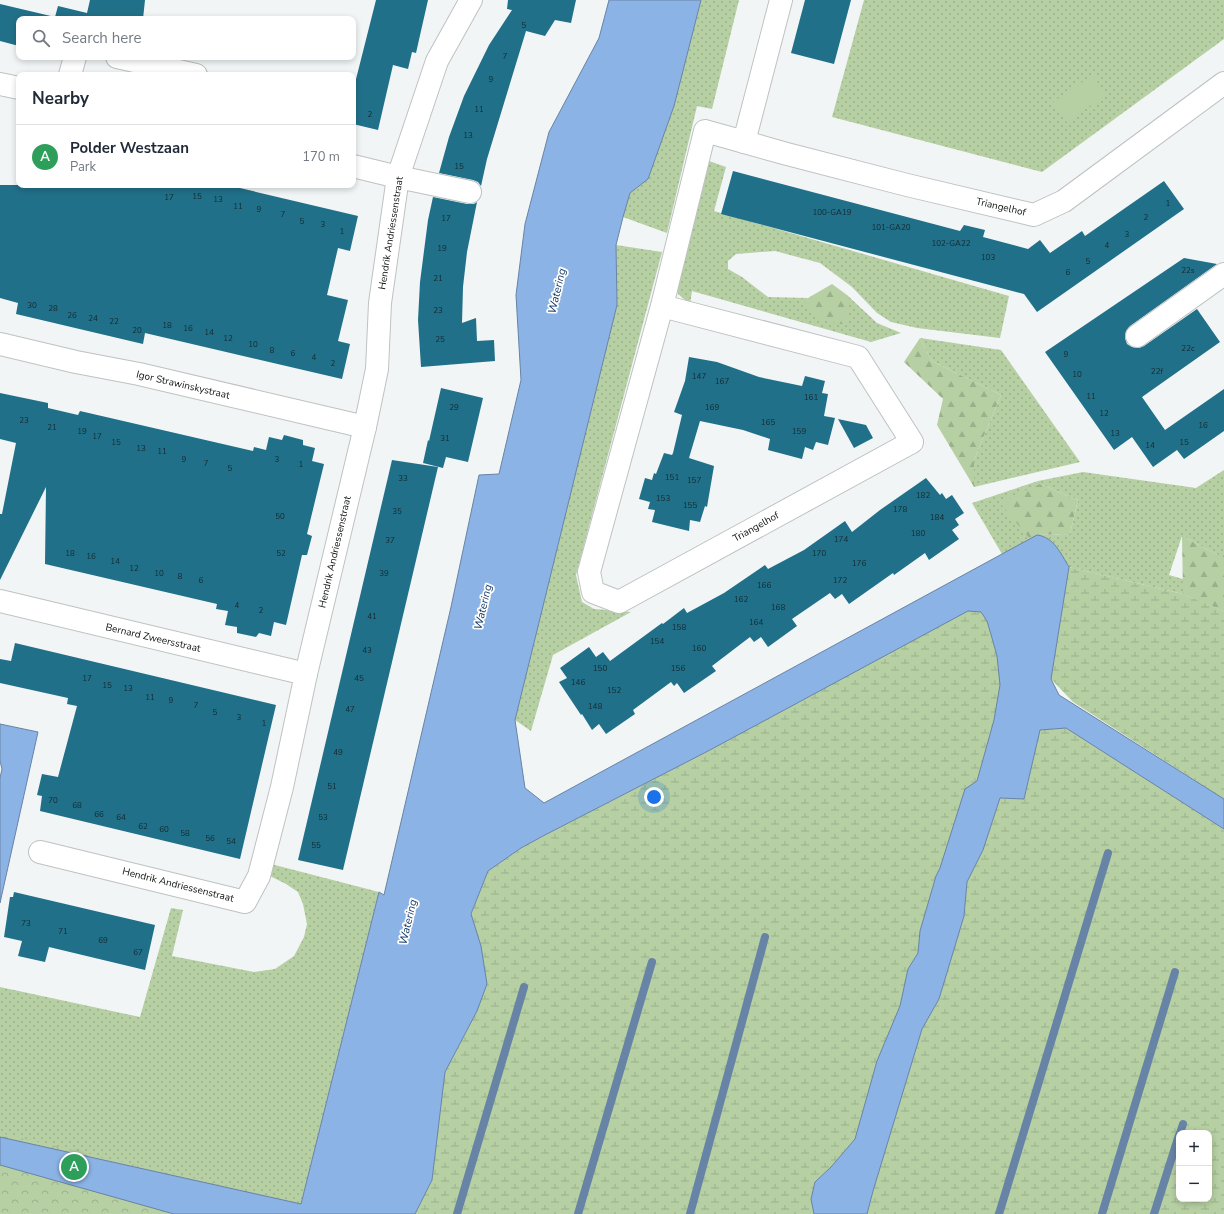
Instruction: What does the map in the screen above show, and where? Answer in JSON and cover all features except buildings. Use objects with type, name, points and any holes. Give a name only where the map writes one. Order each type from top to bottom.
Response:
[{"type":"street","name":"Hendrik Andriessenstraat","points":[[40,852],[245,902],[259,876],[282,787],[306,674],[365,427],[377,369],[380,303],[398,177],[437,61],[471,0]]},
{"type":"street","points":[[744,142],[781,0]]},
{"type":"street","points":[[71,72],[74,60]]},
{"type":"street","points":[[130,60],[183,72]]},
{"type":"street","points":[[0,84],[16,87]]},
{"type":"street","name":"Triangelhof","points":[[662,306],[858,357],[912,442],[620,602],[593,592],[589,572],[662,306],[705,131],[906,184],[1034,215],[1064,201],[1224,84]]},
{"type":"street","points":[[356,167],[470,192]]},
{"type":"street","points":[[1137,336],[1224,274]]},
{"type":"street","name":"Igor Strawinskystraat","points":[[0,344],[76,362],[139,374],[365,427]]},
{"type":"street","name":"Bernard Zweersstraat","points":[[0,601],[306,674]]},
{"type":"green space","points":[[701,0],[739,0],[712,109],[697,106],[667,233],[623,217],[630,193],[648,179],[674,106]]},
{"type":"green space","points":[[864,0],[1224,0],[1224,39],[1042,172],[832,117]]},
{"type":"green space","points":[[1093,75],[1106,95],[1066,122],[1053,102]]},
{"type":"green space","points":[[709,161],[726,167],[714,211],[1009,296],[1000,338],[917,328],[891,322],[877,313],[852,287],[820,263],[775,251],[736,254],[728,261],[728,269],[742,277],[768,297],[808,298],[804,305],[847,325],[847,295],[877,323],[901,333],[871,342],[692,291],[690,304],[678,294],[675,285]]},
{"type":"green space","points":[[616,245],[662,252],[576,575],[582,602],[594,609],[631,612],[553,655],[531,731],[515,720],[617,305]]},
{"type":"green space","points":[[832,284],[847,295],[847,325],[819,320],[803,305],[808,298]]},
{"type":"green space","points":[[920,338],[1001,350],[1080,462],[974,487],[974,460],[1001,395],[932,361]]},
{"type":"green space","points":[[920,338],[932,361],[1001,395],[974,460],[974,487],[937,425],[943,399],[904,362]]},
{"type":"green space","points":[[1224,470],[1224,555],[1218,555],[1182,536],[1169,575],[1224,591],[1224,611],[1183,594],[1069,567],[1037,535],[1070,534],[1078,500],[1040,484],[1030,539],[1002,554],[972,503],[1038,481],[1083,472],[1196,488]]},
{"type":"green space","points":[[1040,484],[1078,500],[1070,534],[1038,535],[1030,539],[999,502]]},
{"type":"green space","points":[[1182,536],[1218,555],[1224,555],[1224,611],[1183,594]]},
{"type":"green space","points":[[1069,567],[1183,594],[1224,611],[1224,799],[1073,702],[1051,679]]},
{"type":"green space","points":[[968,610],[981,612],[987,621],[997,656],[1001,685],[994,720],[977,781],[965,790],[940,868],[936,876],[920,931],[918,953],[908,969],[900,1006],[877,1061],[855,1139],[831,1167],[815,1182],[811,1199],[814,1214],[415,1214],[432,1180],[445,1072],[477,1011],[481,946],[471,915],[488,871],[521,848],[543,836],[710,750]]},
{"type":"green space","points":[[1066,728],[1224,829],[1224,1214],[867,1214],[922,1029],[939,999],[964,916],[967,882],[983,850],[1000,798],[1024,799],[1040,729]]},
{"type":"green space","points":[[271,864],[379,892],[301,1204],[0,1137],[0,987],[140,1017],[171,908],[183,910],[172,956],[254,972],[275,969],[294,956],[304,937],[307,924],[303,904],[298,892],[268,875]]},
{"type":"green space","points":[[0,1133],[295,1202],[366,1214],[0,1214]]},
{"type":"water","name":"Watering","points":[[609,0],[701,0],[674,106],[648,179],[630,193],[616,245],[617,305],[515,720],[525,788],[544,803],[1037,535],[1048,539],[1056,547],[1069,567],[1051,679],[1059,695],[1224,799],[1224,829],[1066,728],[1040,730],[1024,799],[1000,798],[983,850],[967,882],[964,916],[939,999],[922,1029],[867,1214],[814,1214],[811,1199],[815,1182],[831,1167],[855,1139],[877,1061],[900,1006],[908,969],[918,953],[920,931],[936,876],[940,868],[965,789],[977,781],[994,720],[1000,685],[997,656],[987,621],[981,612],[968,611],[710,750],[543,836],[521,848],[488,871],[471,914],[481,946],[487,984],[477,1011],[445,1072],[432,1180],[415,1214],[174,1214],[0,1165],[0,1137],[301,1204],[379,892],[384,895],[451,607],[479,475],[499,474],[521,380],[516,295],[525,224],[549,132],[599,38]]},
{"type":"water","points":[[0,724],[38,732],[0,903],[0,778],[2,769],[0,761]]},
{"type":"waterway","points":[[999,1214],[1108,853]]},
{"type":"waterway","points":[[690,1214],[765,937]]},
{"type":"waterway","points":[[578,1214],[652,962]]},
{"type":"waterway","points":[[1102,1214],[1175,972]]},
{"type":"waterway","points":[[457,1214],[524,987]]},
{"type":"waterway","points":[[1181,1130],[1183,1124]]},
{"type":"waterway","points":[[1154,1214],[1176,1144]]},
{"type":"place","name":"Polder Westzaan","points":[[74,1167]]}]
